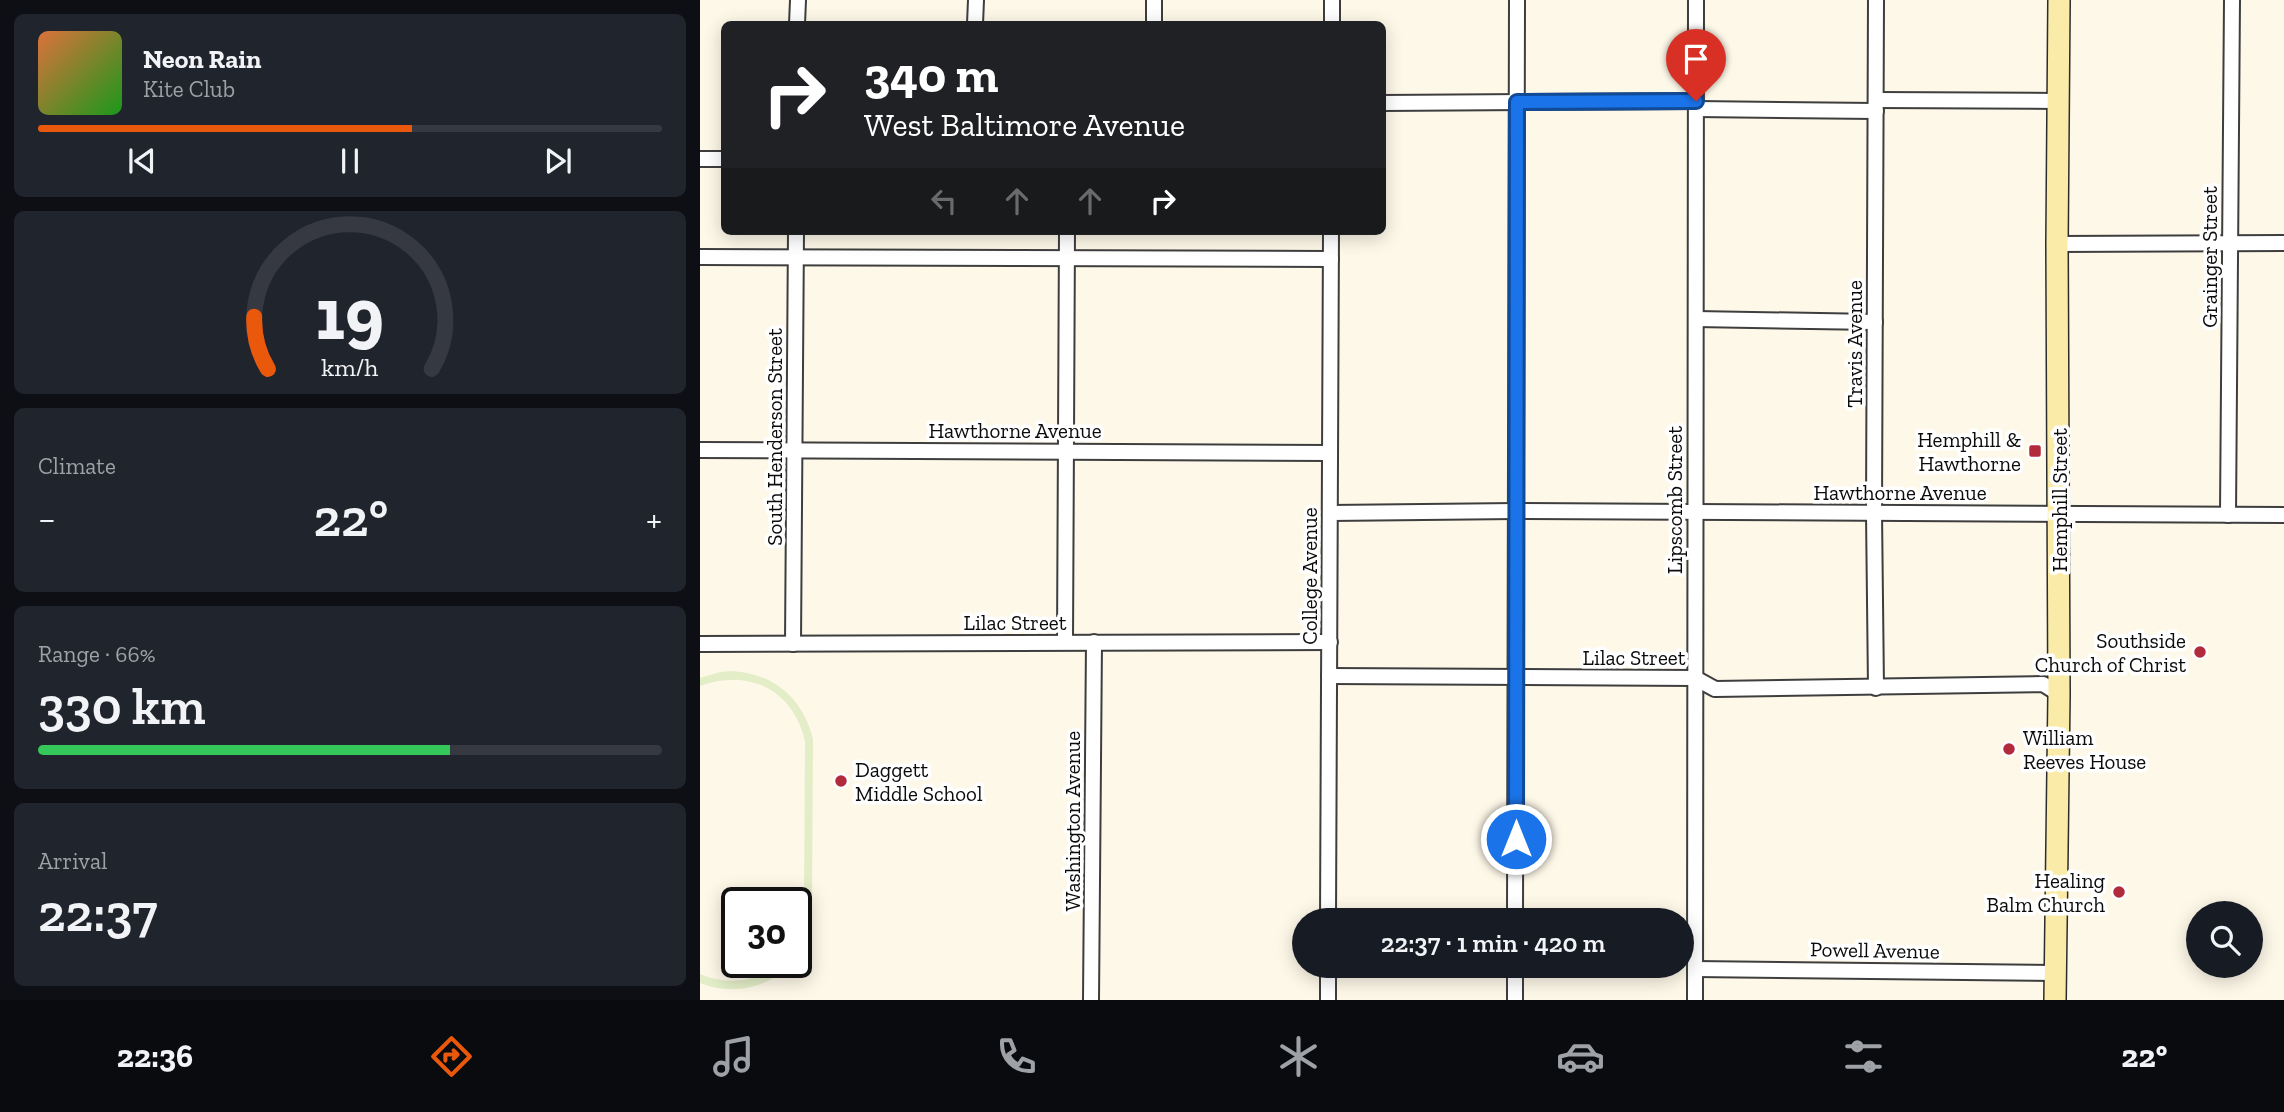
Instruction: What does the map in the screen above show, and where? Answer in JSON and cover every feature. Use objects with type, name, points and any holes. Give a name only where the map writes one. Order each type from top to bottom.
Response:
[{"type":"main road","name":"Hemphill Street","points":[[2055,1000],[2059,694],[2059,0]]},
{"type":"street","points":[[797,21],[798,0]]},
{"type":"street","points":[[975,21],[976,0]]},
{"type":"street","points":[[1154,0],[1154,21]]},
{"type":"street","points":[[1332,0],[1332,21]]},
{"type":"street","points":[[1516,908],[1517,0]]},
{"type":"street","name":"Lipscomb Street","points":[[1695,1000],[1696,0]]},
{"type":"street","name":"Travis Avenue","points":[[1876,0],[1876,688]]},
{"type":"street","name":"Grainger Street","points":[[2228,515],[2232,0]]},
{"type":"street","points":[[1386,103],[1876,106],[2058,101]]},
{"type":"street","points":[[700,159],[721,159]]},
{"type":"street","name":"South Henderson Street","points":[[793,644],[796,235]]},
{"type":"street","points":[[1065,642],[1066,235]]},
{"type":"street","name":"College Avenue","points":[[1328,908],[1331,235]]},
{"type":"street","points":[[2057,244],[2284,243]]},
{"type":"street","points":[[700,257],[1331,259]]},
{"type":"street","points":[[1696,319],[1875,323]]},
{"type":"street","name":"Hawthorne Avenue","points":[[700,450],[1330,453]]},
{"type":"street","name":"Hawthorne Avenue","points":[[1330,513],[1516,511],[2284,515]]},
{"type":"street","name":"Washington Avenue","points":[[1091,1000],[1094,642]]},
{"type":"street","name":"Lilac Street","points":[[700,644],[1329,642]]},
{"type":"street","name":"Lilac Street","points":[[1329,676],[1695,678],[1715,689],[2043,684],[2059,694]]},
{"type":"street","name":"Powell Avenue","points":[[1695,969],[2055,973]]},
{"type":"street","points":[[1328,978],[1328,1000]]},
{"type":"street","points":[[1515,1000],[1516,978]]},
{"type":"green space","points":[[720,672],[748,673],[774,683],[794,701],[808,725],[813,739],[812,909],[812,887],[804,887],[805,741],[799,723],[779,696],[766,687],[735,680],[700,686],[700,678]]},
{"type":"green space","points":[[700,974],[721,980],[772,978],[749,987],[725,989],[700,983]]},
{"type":"place","name":"Hemphill & Hawthorne","points":[[2035,451]]},
{"type":"place","name":"Southside Church of Christ","points":[[2200,652]]},
{"type":"place","name":"William Reeves House","points":[[2009,749]]},
{"type":"place","name":"Daggett Middle School","points":[[841,781]]},
{"type":"place","name":"Healing Balm Church","points":[[2119,892]]},
{"type":"route","points":[[1516,839],[1517,102],[1696,101]]}]
